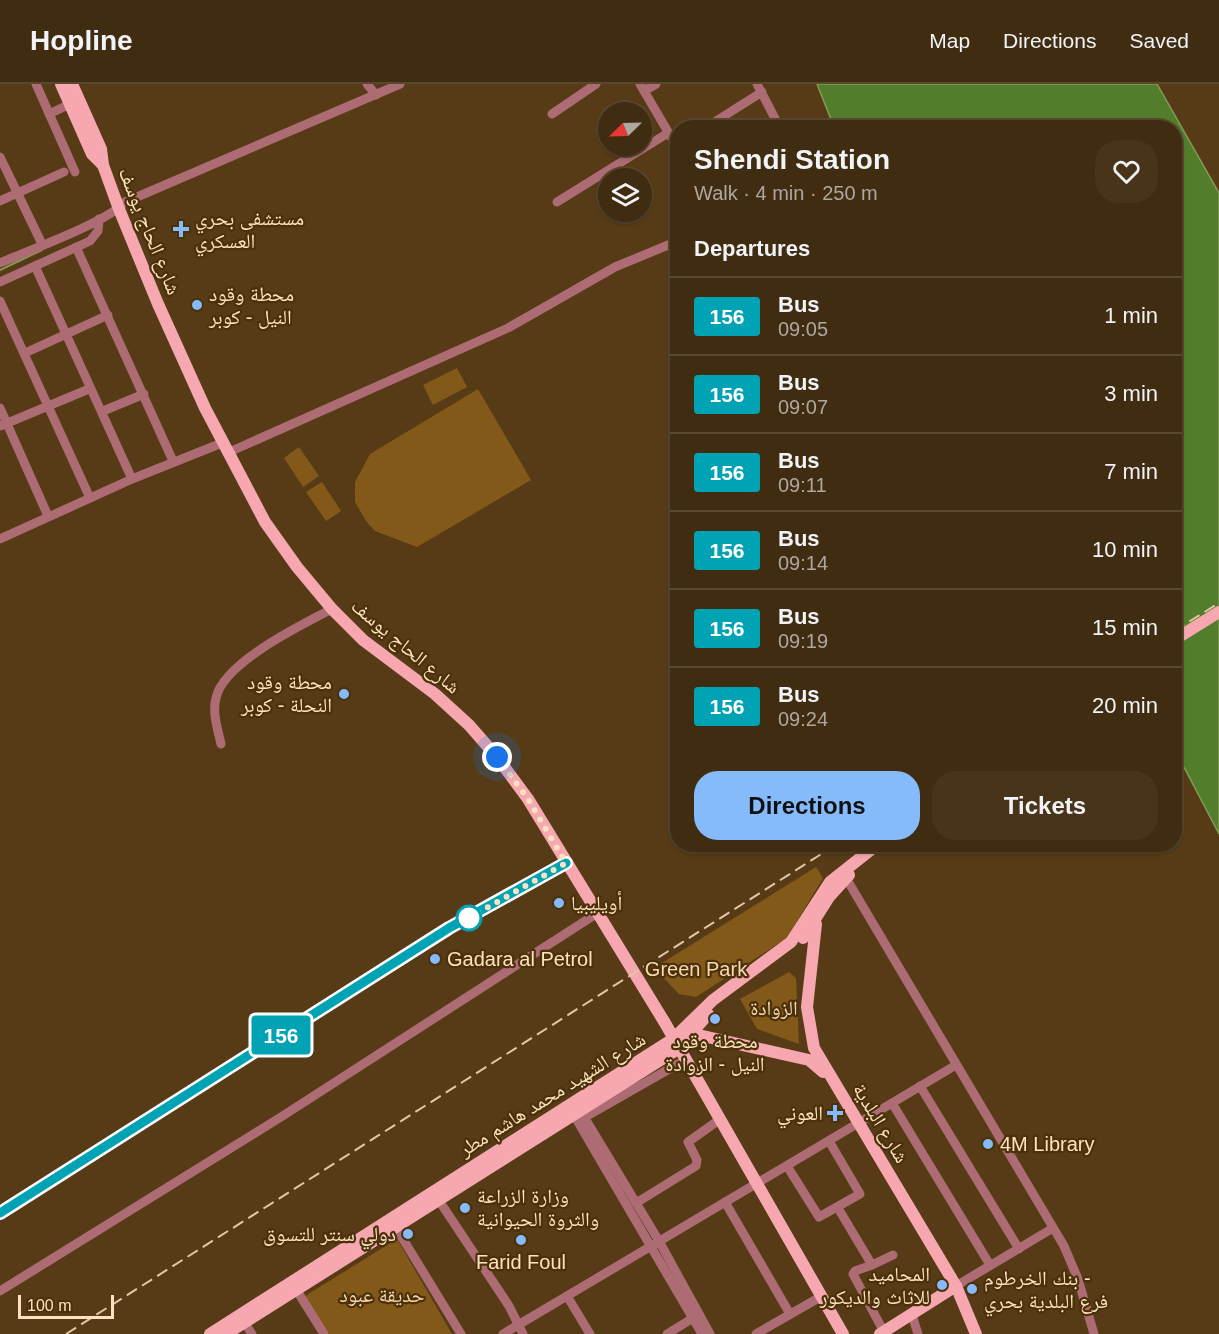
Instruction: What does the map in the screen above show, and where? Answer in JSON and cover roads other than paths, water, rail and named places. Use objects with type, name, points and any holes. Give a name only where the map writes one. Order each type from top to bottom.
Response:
[{"type":"main road","name":"شارع الحاج يوسف","points":[[61,84],[92,154],[103,165]]},
{"type":"main road","name":"شارع الحاج يوسف","points":[[72,84],[101,149],[103,165],[119,209],[158,304],[225,448],[265,522],[297,567],[332,609],[363,640],[435,694],[469,725],[497,757],[528,799],[596,914],[635,973],[843,1334]]},
{"type":"main road","points":[[1182,635],[1219,612]]},
{"type":"main road","points":[[1182,641],[1219,618]]},
{"type":"main road","name":"شارع الشهيد محمد هاشم مطر","points":[[679,1049],[713,1000],[791,942],[830,882],[868,852]]},
{"type":"main road","name":"شارع الشهيد محمد هاشم مطر","points":[[226,1334],[294,1286],[679,1049],[708,1015],[796,947],[817,919],[829,897],[846,878],[879,852]]},
{"type":"main road","name":"شارع البلدية","points":[[817,919],[807,991],[808,1027],[814,1048],[954,1288],[976,1334]]},
{"type":"main road","name":"شارع البلدية","points":[[694,1034],[809,1060],[819,1067],[857,1124]]},
{"type":"main road","name":"شارع الشهيد محمد هاشم مطر","points":[[210,1334],[395,1226],[577,1110]]},
{"type":"main road","points":[[882,1333],[954,1288]]},
{"type":"main road","name":"شارع البلدية","points":[[954,1288],[969,1334]]},
{"type":"street","points":[[36,84],[75,172]]},
{"type":"street","points":[[367,84],[376,95]]},
{"type":"street","points":[[0,263],[99,219],[119,209],[123,203],[400,84]]},
{"type":"street","points":[[552,114],[596,84]]},
{"type":"street","points":[[656,84],[642,87],[670,136]]},
{"type":"street","points":[[716,120],[760,88],[776,120]]},
{"type":"street","points":[[49,114],[70,104]]},
{"type":"street","points":[[557,202],[668,133]]},
{"type":"street","points":[[0,156],[42,244]]},
{"type":"street","points":[[0,201],[64,172]]},
{"type":"street","points":[[0,282],[95,237],[99,219]]},
{"type":"street","points":[[0,538],[173,461],[225,448],[508,328],[615,267],[670,244]]},
{"type":"street","points":[[76,247],[173,461]]},
{"type":"street","points":[[35,266],[89,389],[103,411],[132,479]]},
{"type":"street","points":[[0,301],[90,498]]},
{"type":"street","points":[[25,353],[108,315]]},
{"type":"street","points":[[4,425],[89,389]]},
{"type":"street","points":[[103,411],[144,394]]},
{"type":"street","points":[[0,408],[4,425],[48,516]]},
{"type":"street","points":[[221,744],[215,703],[216,695],[223,685],[253,654],[332,609]]},
{"type":"street","points":[[0,1213],[449,928],[566,863]]},
{"type":"street","points":[[846,878],[1053,1228],[1074,1267],[1094,1334]]},
{"type":"street","points":[[0,1291],[272,1123],[483,984],[596,914]]},
{"type":"street","points":[[503,1334],[956,1065]]},
{"type":"street","points":[[920,1086],[1019,1249]]},
{"type":"street","points":[[892,1103],[990,1265]]},
{"type":"street","points":[[577,1110],[636,1203],[702,1334]]},
{"type":"street","points":[[577,1110],[710,1334]]},
{"type":"street","points":[[636,1203],[696,1166],[697,1160],[688,1142],[719,1120]]},
{"type":"street","points":[[787,1166],[819,1217],[838,1208],[861,1193],[829,1141]]},
{"type":"street","points":[[438,1199],[509,1306],[523,1334]]},
{"type":"street","points":[[725,1202],[790,1314]]},
{"type":"street","points":[[838,1208],[872,1265]]},
{"type":"street","points":[[395,1226],[461,1334]]},
{"type":"street","points":[[954,1288],[1053,1228]]},
{"type":"street","points":[[882,1333],[854,1274],[893,1255]]},
{"type":"street","points":[[294,1286],[324,1334]]},
{"type":"street","points":[[567,1296],[590,1334]]},
{"type":"street","points":[[756,1334],[822,1296]]},
{"type":"street","points":[[912,1315],[918,1334]]},
{"type":"street","points":[[667,1334],[693,1318]]},
{"type":"street","points":[[244,1322],[252,1334]]},
{"type":"waterway","points":[[0,270],[42,250]]},
{"type":"railway","points":[[1182,626],[1219,603]]},
{"type":"railway","points":[[66,1334],[824,852]]},
{"type":"place","name":"مستشفى بحري العسكري","points":[[181,229]]},
{"type":"place","name":"محطة وقود النيل - كوبر","points":[[197,305]]},
{"type":"place","name":"محطة وقود النحلة - كوبر","points":[[344,694]]},
{"type":"place","name":"أويليبيا","points":[[559,903]]},
{"type":"place","name":"Gadara al Petrol","points":[[435,959]]},
{"type":"place","name":"محطة وقود النيل - الزوادة","points":[[715,1019]]},
{"type":"place","name":"العوني","points":[[835,1113]]},
{"type":"place","name":"4M Library","points":[[988,1144]]},
{"type":"place","name":"وزارة الزراعة والثروة الحيوانية","points":[[465,1208]]},
{"type":"place","name":"دولي سنتر للتسوق","points":[[408,1234]]},
{"type":"place","name":"Farid Foul","points":[[521,1240]]},
{"type":"place","name":"المحاميد للاثاث والديكور","points":[[942,1285]]},
{"type":"place","name":"بنك الخرطوم - فرع البلدية بحري","points":[[972,1289]]},
{"type":"park label","name":"Green Park","points":[[696,969]]},
{"type":"park label","name":"الزوادة","points":[[774,1008]]},
{"type":"park label","name":"حديقة عبود","points":[[382,1295]]}]
